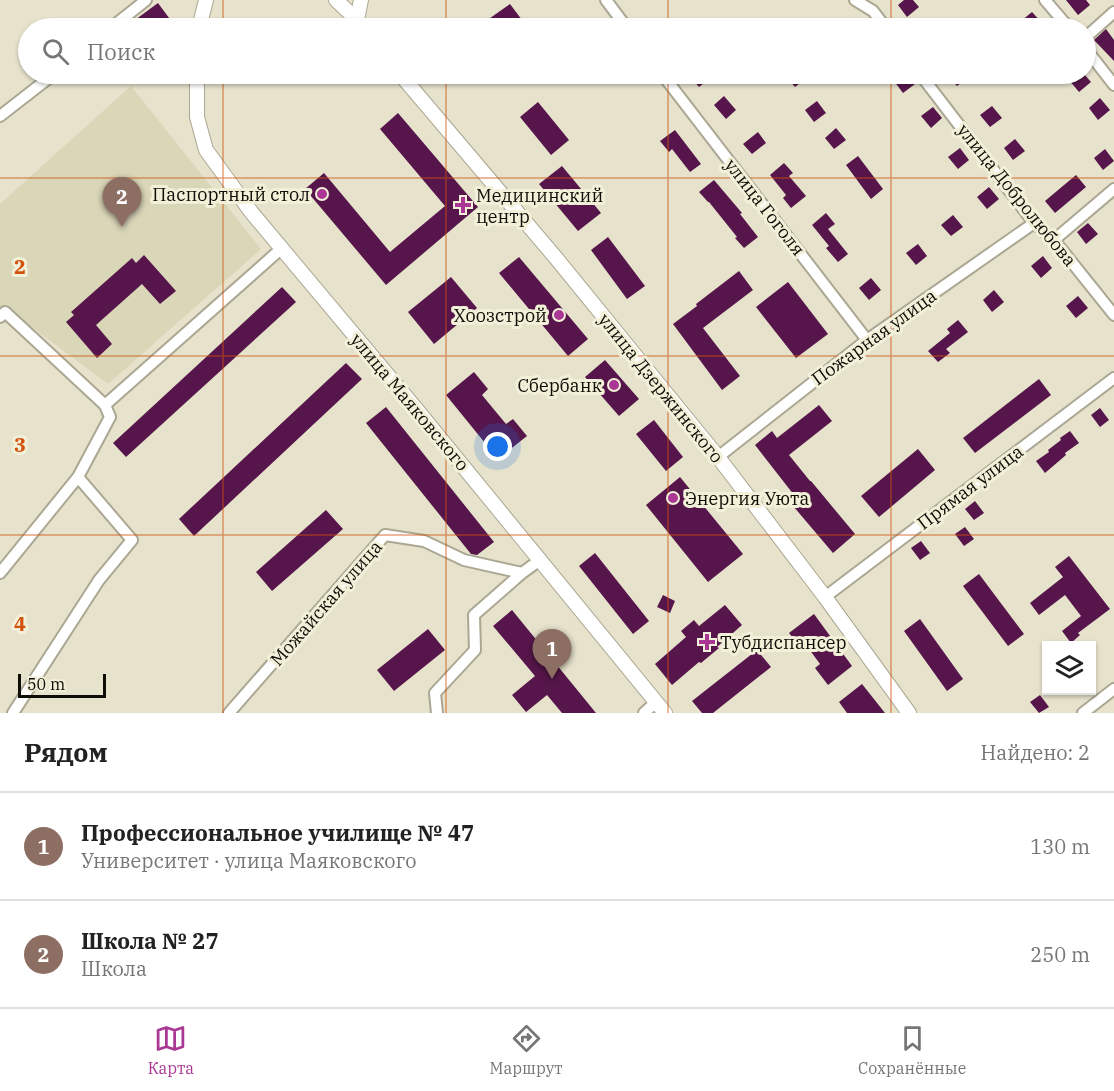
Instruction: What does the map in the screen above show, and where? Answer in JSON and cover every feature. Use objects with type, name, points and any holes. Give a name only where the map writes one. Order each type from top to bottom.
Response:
[{"type":"main road","points":[[202,18],[206,0]]},
{"type":"main road","points":[[336,0],[354,18]]},
{"type":"main road","points":[[360,18],[361,0]]},
{"type":"main road","name":"улица Маяковского","points":[[197,84],[197,117],[206,150],[252,213],[425,419],[660,708]]},
{"type":"main road","name":"улица Дзержинского","points":[[408,84],[556,258],[718,457],[825,597],[909,713]]},
{"type":"street","points":[[124,18],[147,0]]},
{"type":"street","points":[[606,0],[620,18]]},
{"type":"street","points":[[855,0],[878,18]]},
{"type":"street","points":[[1045,0],[1060,18]]},
{"type":"street","points":[[1096,28],[1114,12]]},
{"type":"street","points":[[1096,62],[1114,85]]},
{"type":"street","points":[[0,116],[41,84]]},
{"type":"street","name":"улица Гоголя","points":[[670,84],[867,340]]},
{"type":"street","name":"улица Добролюбова","points":[[928,84],[1034,223],[1054,240],[1114,315]]},
{"type":"street","points":[[1054,240],[1114,189]]},
{"type":"street","name":"Пожарная улица","points":[[718,457],[867,340],[1034,223]]},
{"type":"street","points":[[105,405],[282,248]]},
{"type":"street","points":[[0,573],[78,477],[110,417],[105,405],[3,314]]},
{"type":"street","name":"Прямая улица","points":[[825,597],[1114,378]]},
{"type":"street","points":[[13,713],[99,580],[132,540],[78,477]]},
{"type":"street","name":"Можайская улица","points":[[229,713],[385,535],[424,541],[464,560],[522,573]]},
{"type":"street","points":[[437,713],[435,693],[475,650],[474,615],[540,560]]},
{"type":"street","points":[[1083,713],[1114,689]]},
{"type":"street","points":[[644,713],[660,708]]},
{"type":"shaded area","points":[[131,86],[261,249],[108,384],[4,306],[0,309],[0,204]]},
{"type":"building","points":[[904,0],[913,0],[919,7],[907,17],[898,5]]},
{"type":"building","points":[[1066,0],[1086,0],[1090,5],[1078,15]]},
{"type":"building","points":[[158,3],[169,18],[138,18]]},
{"type":"building","points":[[510,4],[520,18],[490,18]]},
{"type":"building","points":[[1032,12],[1037,18],[1025,18]]},
{"type":"building","points":[[1106,29],[1114,40],[1114,61],[1096,42],[1096,38]]},
{"type":"building","points":[[896,84],[915,84],[903,93]]},
{"type":"building","points":[[1072,84],[1089,84],[1079,92]]},
{"type":"building","points":[[724,96],[736,110],[726,119],[714,105]]},
{"type":"building","points":[[1100,98],[1110,110],[1098,120],[1089,108]]},
{"type":"building","points":[[817,101],[826,113],[814,122],[805,110]]},
{"type":"building","points":[[538,102],[569,140],[551,155],[520,117]]},
{"type":"building","points":[[992,106],[1002,118],[990,127],[980,115]]},
{"type":"building","points":[[933,107],[942,118],[931,128],[921,116]]},
{"type":"building","points":[[398,113],[478,207],[386,285],[305,189],[324,173],[390,252],[445,206],[380,129]]},
{"type":"building","points":[[836,128],[846,140],[834,149],[825,138]]},
{"type":"building","points":[[675,130],[701,164],[690,172],[672,149],[669,152],[660,141]]},
{"type":"building","points":[[758,132],[766,143],[752,154],[743,144]]},
{"type":"building","points":[[1015,139],[1025,151],[1013,160],[1004,148]]},
{"type":"building","points":[[960,148],[969,160],[958,169],[948,157]]},
{"type":"building","points":[[1105,149],[1114,161],[1103,170],[1094,158]]},
{"type":"building","points":[[858,156],[883,189],[871,199],[846,165]]},
{"type":"building","points":[[784,163],[793,173],[789,176],[806,196],[791,208],[783,198],[786,195],[770,175]]},
{"type":"building","points":[[562,166],[601,213],[578,231],[539,184]]},
{"type":"building","points":[[1076,175],[1086,187],[1055,213],[1045,201]]},
{"type":"building","points":[[714,180],[742,213],[740,214],[758,237],[744,248],[699,192]]},
{"type":"building","points":[[989,187],[999,199],[987,209],[977,197]]},
{"type":"building","points":[[826,213],[835,224],[828,229],[848,254],[838,262],[826,248],[829,246],[812,225]]},
{"type":"building","points":[[953,215],[963,227],[951,236],[941,225]]},
{"type":"building","points":[[1088,223],[1098,234],[1086,244],[1077,232]]},
{"type":"building","points":[[608,237],[645,286],[627,299],[591,250]]},
{"type":"building","points":[[918,244],[927,256],[916,265],[906,253]]},
{"type":"building","points":[[144,255],[176,291],[160,304],[142,284],[96,325],[112,344],[97,358],[66,322],[74,315],[71,312],[132,258],[136,263]]},
{"type":"building","points":[[1043,256],[1052,268],[1041,278],[1031,266]]},
{"type":"building","points":[[519,257],[588,339],[568,356],[499,273]]},
{"type":"building","points":[[739,271],[753,290],[703,328],[740,376],[722,390],[673,324]]},
{"type":"building","points":[[451,277],[477,308],[434,344],[408,312]]},
{"type":"building","points":[[871,278],[881,290],[869,300],[859,288]]},
{"type":"building","points":[[788,282],[828,334],[796,358],[756,307]]},
{"type":"building","points":[[282,287],[296,302],[126,457],[113,443]]},
{"type":"building","points":[[994,290],[1004,302],[992,312],[983,300]]},
{"type":"building","points":[[1078,296],[1088,308],[1076,318],[1066,306]]},
{"type":"building","points":[[958,320],[968,332],[946,349],[950,353],[938,362],[928,351],[950,333],[947,329]]},
{"type":"building","points":[[605,360],[639,399],[619,416],[585,377]]},
{"type":"building","points":[[346,363],[362,379],[194,536],[179,519]]},
{"type":"building","points":[[474,372],[488,389],[482,395],[506,424],[513,419],[527,436],[498,459],[446,395]]},
{"type":"building","points":[[1039,379],[1051,395],[975,453],[963,438]]},
{"type":"building","points":[[819,405],[832,421],[789,455],[855,534],[833,553],[788,500],[794,495],[755,445],[772,431],[777,438]]},
{"type":"building","points":[[386,407],[494,542],[477,555],[471,554],[366,423]]},
{"type":"building","points":[[1100,408],[1109,420],[1100,427],[1091,415]]},
{"type":"building","points":[[654,420],[683,457],[666,471],[636,434]]},
{"type":"building","points":[[1070,431],[1079,443],[1045,473],[1036,461],[1049,452],[1048,450],[1061,440],[1060,438]]},
{"type":"building","points":[[918,449],[935,470],[879,517],[861,496]]},
{"type":"building","points":[[680,477],[743,554],[708,582],[646,505]]},
{"type":"building","points":[[975,501],[984,513],[974,520],[965,509]]},
{"type":"building","points":[[326,510],[343,529],[272,591],[256,572]]},
{"type":"building","points":[[965,527],[974,539],[964,546],[955,534]]},
{"type":"building","points":[[921,541],[930,553],[920,560],[911,548]]},
{"type":"building","points":[[595,553],[649,621],[633,634],[579,566]]},
{"type":"building","points":[[1069,556],[1110,609],[1078,633],[1080,635],[1073,641],[1070,641],[1062,631],[1081,616],[1065,595],[1039,615],[1030,603],[1063,577],[1055,567]]},
{"type":"building","points":[[979,574],[1024,634],[1008,646],[963,586]]},
{"type":"building","points":[[663,595],[675,601],[670,613],[657,607]]},
{"type":"building","points":[[725,605],[742,625],[717,647],[719,648],[672,685],[655,664],[686,637],[681,631],[694,620],[699,626]]},
{"type":"building","points":[[512,610],[596,713],[562,713],[547,695],[526,712],[512,695],[535,676],[493,626]]},
{"type":"building","points":[[814,614],[852,666],[828,685],[815,668],[820,664],[809,649],[804,652],[789,633]]},
{"type":"building","points":[[920,619],[963,679],[947,691],[904,631]]},
{"type":"building","points":[[428,629],[445,650],[394,691],[377,670]]},
{"type":"building","points":[[757,650],[771,667],[713,713],[702,713],[692,701]]},
{"type":"building","points":[[862,684],[885,713],[847,713],[839,702]]},
{"type":"building","points":[[1040,695],[1049,707],[1039,713],[1030,702]]},
{"type":"place","name":"Паспортный стол","points":[[322,194]]},
{"type":"place","name":"Медицинский центр","points":[[463,205]]},
{"type":"place","name":"Школа № 27","points":[[122,227]]},
{"type":"place","name":"Хоозстрой","points":[[559,315]]},
{"type":"place","name":"Сбербанк","points":[[614,385]]},
{"type":"place","name":"Энергия Уюта","points":[[673,498]]},
{"type":"place","name":"Тубдиспансер","points":[[707,642]]},
{"type":"place","name":"Профессиональное училище № 47","points":[[552,679]]}]
